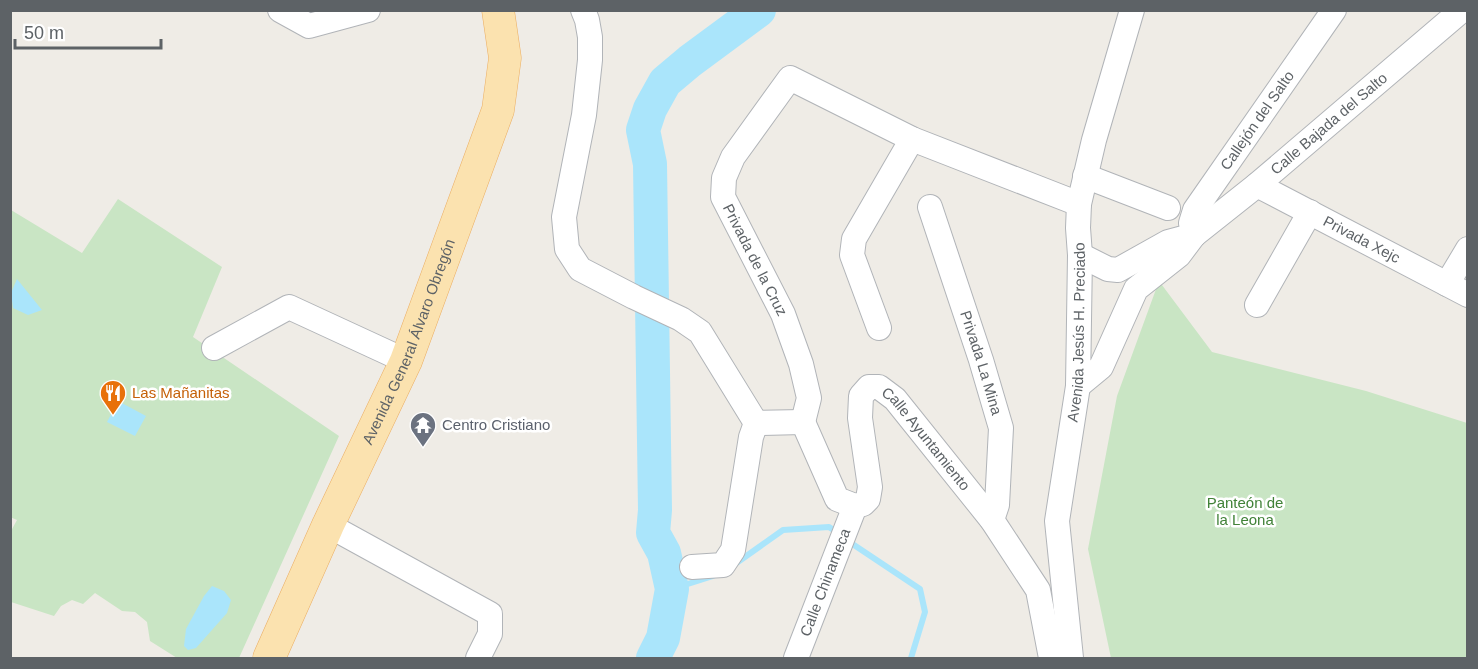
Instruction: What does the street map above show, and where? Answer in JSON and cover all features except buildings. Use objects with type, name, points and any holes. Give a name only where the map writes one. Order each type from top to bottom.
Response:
[{"type":"main road","name":"Avenida General Álvaro Obregón","points":[[269,658],[328,525],[406,361],[498,110],[505,58],[498,10]]},
{"type":"street","points":[[280,10],[309,26],[368,10]]},
{"type":"street","points":[[582,10],[587,20],[590,37],[590,60],[584,115],[564,217],[567,249],[580,269],[681,319],[700,332],[756,423]]},
{"type":"street","name":"Avenida Jesús H. Preciado","points":[[1071,658],[1057,521],[1078,386],[1079,204],[1094,140],[1132,10]]},
{"type":"street","name":"Callejón del Salto","points":[[1194,235],[1191,223],[1195,210],[1334,10]]},
{"type":"street","name":"Calle Bajada del Salto","points":[[1078,386],[1101,367],[1136,289],[1179,255],[1194,235],[1257,185],[1462,10]]},
{"type":"street","name":"Privada de la Cruz","points":[[803,422],[809,398],[801,364],[783,314],[723,196],[724,178],[733,157],[790,78],[912,139]]},
{"type":"street","points":[[879,328],[852,255],[854,239],[912,139],[1079,204]]},
{"type":"street","points":[[1085,176],[1168,208]]},
{"type":"street","name":"Privada Xejc","points":[[1257,185],[1457,290]]},
{"type":"street","name":"Privada La Mina","points":[[930,207],[1001,428],[997,505],[992,520]]},
{"type":"street","points":[[1257,305],[1310,212]]},
{"type":"street","name":"Calle Bajada del Salto","points":[[1080,255],[1108,268],[1118,270],[1168,242],[1194,235]]},
{"type":"street","points":[[1457,290],[1467,249]]},
{"type":"street","points":[[214,348],[289,307],[406,361]]},
{"type":"street","name":"Calle Ayuntamiento","points":[[855,506],[863,504],[868,499],[870,487],[860,418],[861,396],[869,387],[879,387],[895,399],[992,520],[1038,590],[1051,658]]},
{"type":"street","points":[[756,423],[803,422],[837,499],[855,506]]},
{"type":"street","points":[[692,567],[723,565],[733,550],[751,437],[756,423]]},
{"type":"street","name":"Calle Chinameca","points":[[796,658],[855,506]]},
{"type":"street","points":[[328,525],[490,614],[490,634],[478,658]]},
{"type":"green space","points":[[118,199],[222,267],[193,337],[339,436],[239,658],[177,658],[150,641],[147,622],[135,612],[122,611],[95,593],[83,604],[72,600],[61,606],[54,616],[11,602],[11,531],[17,520],[10,517],[11,210],[82,253]]},
{"type":"green space","name":"Panteón de la Leona","points":[[1159,281],[1212,352],[1366,391],[1467,423],[1467,658],[1111,658],[1088,549],[1117,396]]},
{"type":"water","points":[[17,279],[42,310],[28,315],[13,308],[11,293]]},
{"type":"water","points":[[118,401],[146,416],[135,436],[107,422]]},
{"type":"water","points":[[212,586],[224,591],[231,600],[227,613],[196,648],[188,650],[184,646],[186,629]]},
{"type":"waterway","points":[[653,658],[663,638],[672,589],[664,553],[653,533],[655,510],[650,164],[643,130],[650,109],[665,82],[759,10]]},
{"type":"waterway","points":[[735,564],[783,530],[829,527],[838,533]]},
{"type":"waterway","points":[[848,541],[920,589],[925,612],[911,658]]},
{"type":"waterway","points":[[672,589],[713,576]]},
{"type":"place","name":"Las Mañanitas","points":[[113,416]]},
{"type":"place","name":"Centro Cristiano","points":[[423,448]]}]
